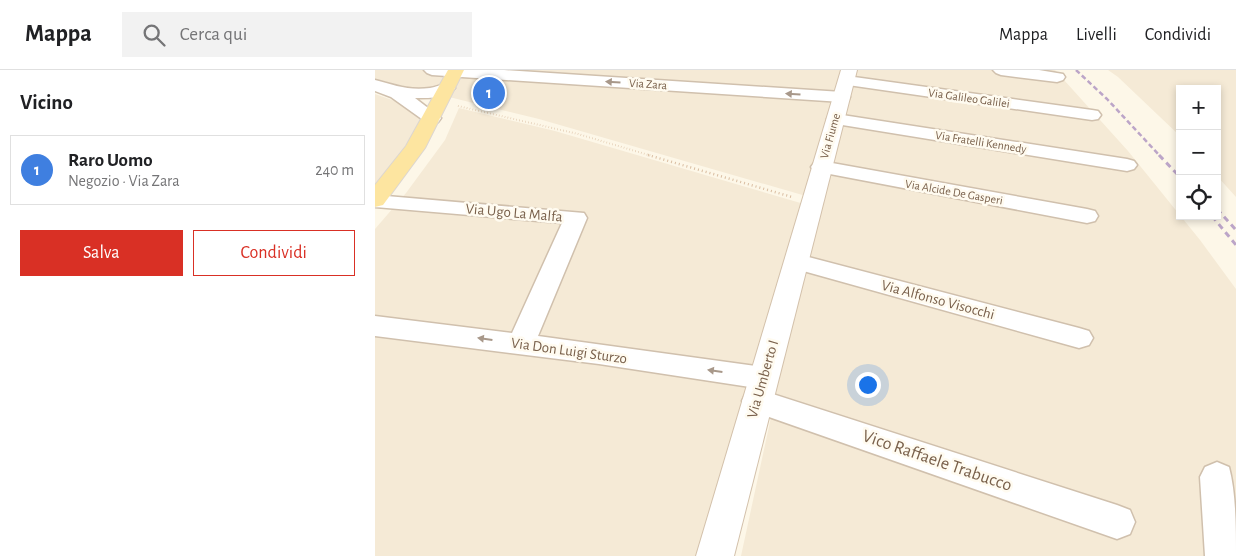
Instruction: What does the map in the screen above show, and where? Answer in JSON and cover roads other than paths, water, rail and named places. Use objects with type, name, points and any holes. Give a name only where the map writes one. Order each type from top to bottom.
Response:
[{"type":"main road","name":"Via Fiume","points":[[812,202],[846,83]]},
{"type":"main road","points":[[375,201],[415,148],[446,90]]},
{"type":"main road","name":"Via Umberto I","points":[[715,556],[812,202]]},
{"type":"street","points":[[432,70],[446,90]]},
{"type":"street","points":[[1001,70],[1057,77]]},
{"type":"street","name":"Via Zara","points":[[446,90],[846,83]]},
{"type":"street","name":"Via Galileo Galilei","points":[[846,83],[1092,115]]},
{"type":"street","points":[[375,85],[397,92],[431,93],[446,90]]},
{"type":"street","points":[[397,92],[446,90]]},
{"type":"street","name":"Via Fratelli Kennedy","points":[[835,119],[1127,165]]},
{"type":"street","name":"Via Alcide De Gasperi","points":[[821,168],[1087,216]]},
{"type":"street","name":"Via Ugo La Malfa","points":[[375,201],[576,218],[521,344]]},
{"type":"street","name":"Via Alfonso Visocchi","points":[[797,262],[1079,338]]},
{"type":"street","name":"Via Don Luigi Sturzo","points":[[375,326],[521,344],[760,389]]},
{"type":"street","name":"Vico Raffaele Trabucco","points":[[760,389],[1117,522]]},
{"type":"street","points":[[1217,477],[1223,556]]},
{"type":"railway","points":[[1076,70],[1107,99],[1160,156]]},
{"type":"railway","points":[[1159,155],[1178,175]]},
{"type":"railway","points":[[1221,213],[1236,230]]},
{"type":"railway","points":[[1215,220],[1236,245]]},
{"type":"place","name":"Raro Uomo","points":[[489,93]]}]
